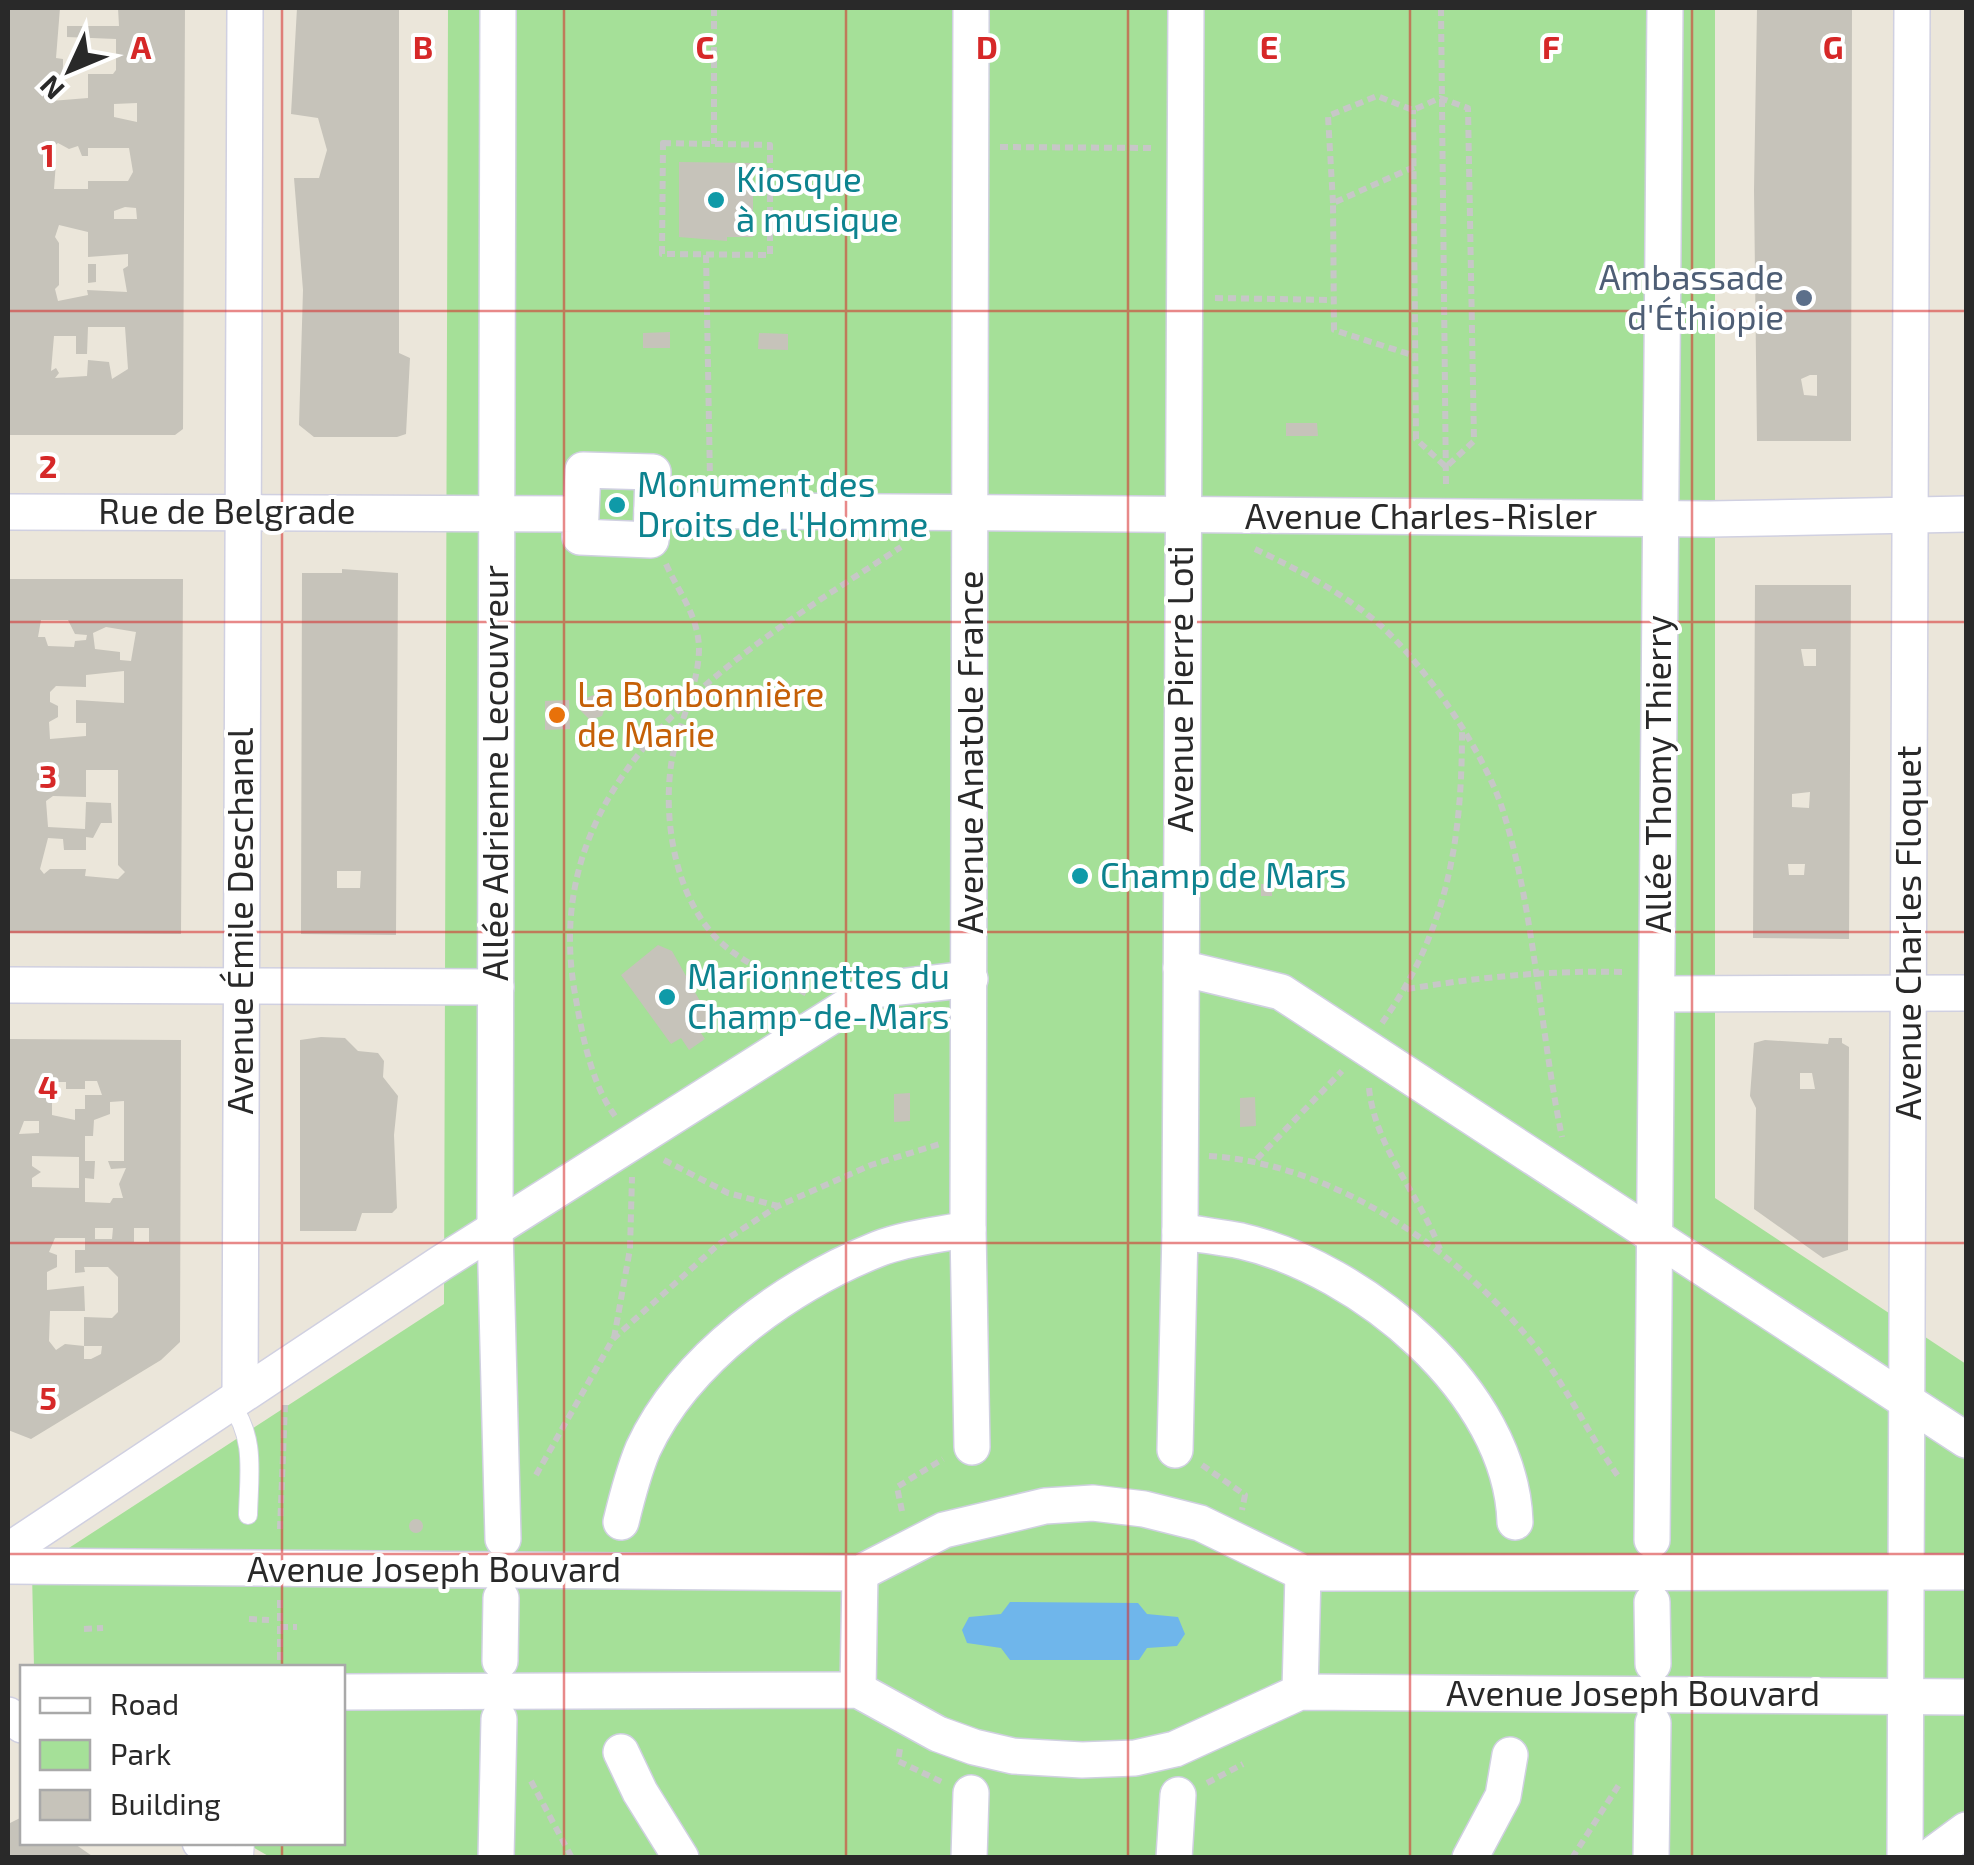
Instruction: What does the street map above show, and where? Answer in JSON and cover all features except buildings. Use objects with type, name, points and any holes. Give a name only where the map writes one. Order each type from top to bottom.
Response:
[{"type":"street","name":"Avenue Émile Deschanel","points":[[232,8],[230,446],[253,446],[256,8]]},
{"type":"street","name":"Avenue Émile Deschanel","points":[[235,1399],[245,446],[244,8]]},
{"type":"street","name":"Allée Adrienne Lecouvreur","points":[[498,8],[495,1229],[502,1539]]},
{"type":"street","name":"Avenue Anatole France","points":[[971,8],[974,146],[968,1229],[972,1447]]},
{"type":"street","name":"Avenue Pierre Loti","points":[[1174,1450],[1180,1231],[1186,8]]},
{"type":"street","name":"Allée Thomy Thierry","points":[[1652,1531],[1666,8]]},
{"type":"street","name":"Avenue Charles Floquet","points":[[1905,1858],[1912,8]]},
{"type":"street","points":[[583,470],[653,472],[659,511],[651,540],[580,537],[581,514],[583,470]]},
{"type":"street","name":"Avenue Charles-Risler","points":[[659,511],[1661,519],[1966,514]]},
{"type":"street","name":"Rue de Belgrade","points":[[8,512],[497,514]]},
{"type":"street","points":[[497,514],[581,514]]},
{"type":"street","points":[[1180,968],[1281,992],[1966,1440]]},
{"type":"street","points":[[8,1550],[441,1263],[873,990],[970,978]]},
{"type":"street","points":[[1657,983],[1966,993]]},
{"type":"street","points":[[8,985],[496,987]]},
{"type":"street","points":[[621,1522],[644,1446],[701,1369],[737,1335],[779,1303],[881,1248],[968,1229]]},
{"type":"street","points":[[1180,1231],[1244,1242],[1333,1278],[1423,1342],[1483,1421],[1504,1466],[1515,1522]]},
{"type":"street","points":[[858,1690],[860,1573],[960,1525],[1045,1506],[1094,1504],[1144,1509],[1200,1523],[1303,1573],[1966,1572]]},
{"type":"street","name":"Avenue Joseph Bouvard","points":[[8,1566],[860,1573]]},
{"type":"street","points":[[345,1692],[858,1690],[938,1734],[974,1747],[1012,1756],[1135,1758],[1175,1749],[1300,1692],[1303,1573]]},
{"type":"street","points":[[500,1661],[501,1598]]},
{"type":"street","points":[[1652,1602],[1653,1664]]},
{"type":"street","name":"Avenue Joseph Bouvard","points":[[1300,1692],[1966,1697]]},
{"type":"street","points":[[496,1858],[498,1727]]},
{"type":"street","points":[[1651,1858],[1653,1733]]},
{"type":"street","points":[[622,1752],[640,1792],[681,1858]]},
{"type":"street","points":[[1470,1858],[1503,1796],[1510,1755]]},
{"type":"street","points":[[969,1858],[971,1793]]},
{"type":"street","points":[[1174,1858],[1178,1795]]},
{"type":"street","points":[[1928,1858],[1966,1830]]},
{"type":"lane","points":[[235,1399],[250,1440],[248,1515]]},
{"type":"path","points":[[714,8],[714,144]]},
{"type":"path","points":[[1441,8],[1447,516]]},
{"type":"path","points":[[1415,356],[1334,330],[1328,116],[1377,96],[1413,110],[1440,98],[1468,108],[1474,441],[1446,466]]},
{"type":"path","points":[[1413,110],[1416,439],[1446,466]]},
{"type":"path","points":[[663,144],[714,144],[770,144],[770,255],[662,254],[663,144]]},
{"type":"path","points":[[974,146],[1184,148]]},
{"type":"path","points":[[1333,202],[1414,167]]},
{"type":"path","points":[[706,254],[711,511]]},
{"type":"path","points":[[1183,299],[1334,300]]},
{"type":"path","points":[[659,511],[666,566],[692,610],[699,649],[672,759],[669,804],[685,888],[710,929],[732,952],[839,1011]]},
{"type":"path","points":[[778,1206],[712,1186],[633,1142],[605,1103],[582,1030],[572,974],[574,912],[585,855],[608,795],[632,760],[689,698],[770,631],[905,544]]},
{"type":"path","points":[[1248,546],[1299,570],[1379,624],[1425,677],[1488,773],[1504,812],[1523,890],[1534,977],[1572,1182]]},
{"type":"path","points":[[1257,1159],[1364,1048],[1406,989],[1448,882],[1460,828],[1462,731]]},
{"type":"path","points":[[1406,989],[1490,975],[1534,977],[1550,970],[1657,983]]},
{"type":"path","points":[[1364,1048],[1372,1120],[1427,1216],[1440,1251]]},
{"type":"path","points":[[530,1486],[614,1339],[719,1244],[778,1206],[871,1165],[970,1136]]},
{"type":"path","points":[[614,1339],[630,1250],[633,1142]]},
{"type":"path","points":[[1180,1155],[1257,1159],[1374,1210],[1440,1251],[1532,1342],[1568,1392],[1595,1444],[1652,1531]]},
{"type":"path","points":[[280,1529],[285,1396]]},
{"type":"path","points":[[902,1511],[897,1488],[913,1474],[972,1447]]},
{"type":"path","points":[[1174,1450],[1244,1494],[1242,1511]]},
{"type":"path","points":[[280,1597],[280,1660]]},
{"type":"path","points":[[249,1619],[269,1620]]},
{"type":"path","points":[[280,1627],[297,1627]]},
{"type":"path","points":[[84,1628],[103,1628]]},
{"type":"path","points":[[498,1727],[544,1798],[572,1858]]},
{"type":"path","points":[[1572,1858],[1599,1809],[1653,1733]]},
{"type":"path","points":[[900,1749],[898,1761],[971,1793]]},
{"type":"path","points":[[1178,1795],[1244,1764]]},
{"type":"green space","name":"Champ de Mars","points":[[448,8],[1715,8],[1715,1198],[1966,1364],[1966,1857],[270,1857],[249,1845],[345,1845],[345,1665],[34,1665],[32,1572],[444,1304]]},
{"type":"water","points":[[1010,1602],[1138,1603],[1147,1614],[1178,1617],[1185,1634],[1177,1646],[1147,1648],[1139,1660],[1010,1660],[1001,1648],[967,1643],[962,1630],[969,1617],[1001,1614]]},
{"type":"place","name":"Kiosque à musique","points":[[716,200]]},
{"type":"place","name":"Ambassade d'Éthiopie","points":[[1804,298]]},
{"type":"place","name":"Monument des Droits de l'Homme","points":[[617,505]]},
{"type":"place","name":"La Bonbonnière de Marie","points":[[557,715]]},
{"type":"place","name":"Champ de Mars","points":[[1080,876]]},
{"type":"place","name":"Marionnettes du Champ-de-Mars","points":[[667,997]]}]
